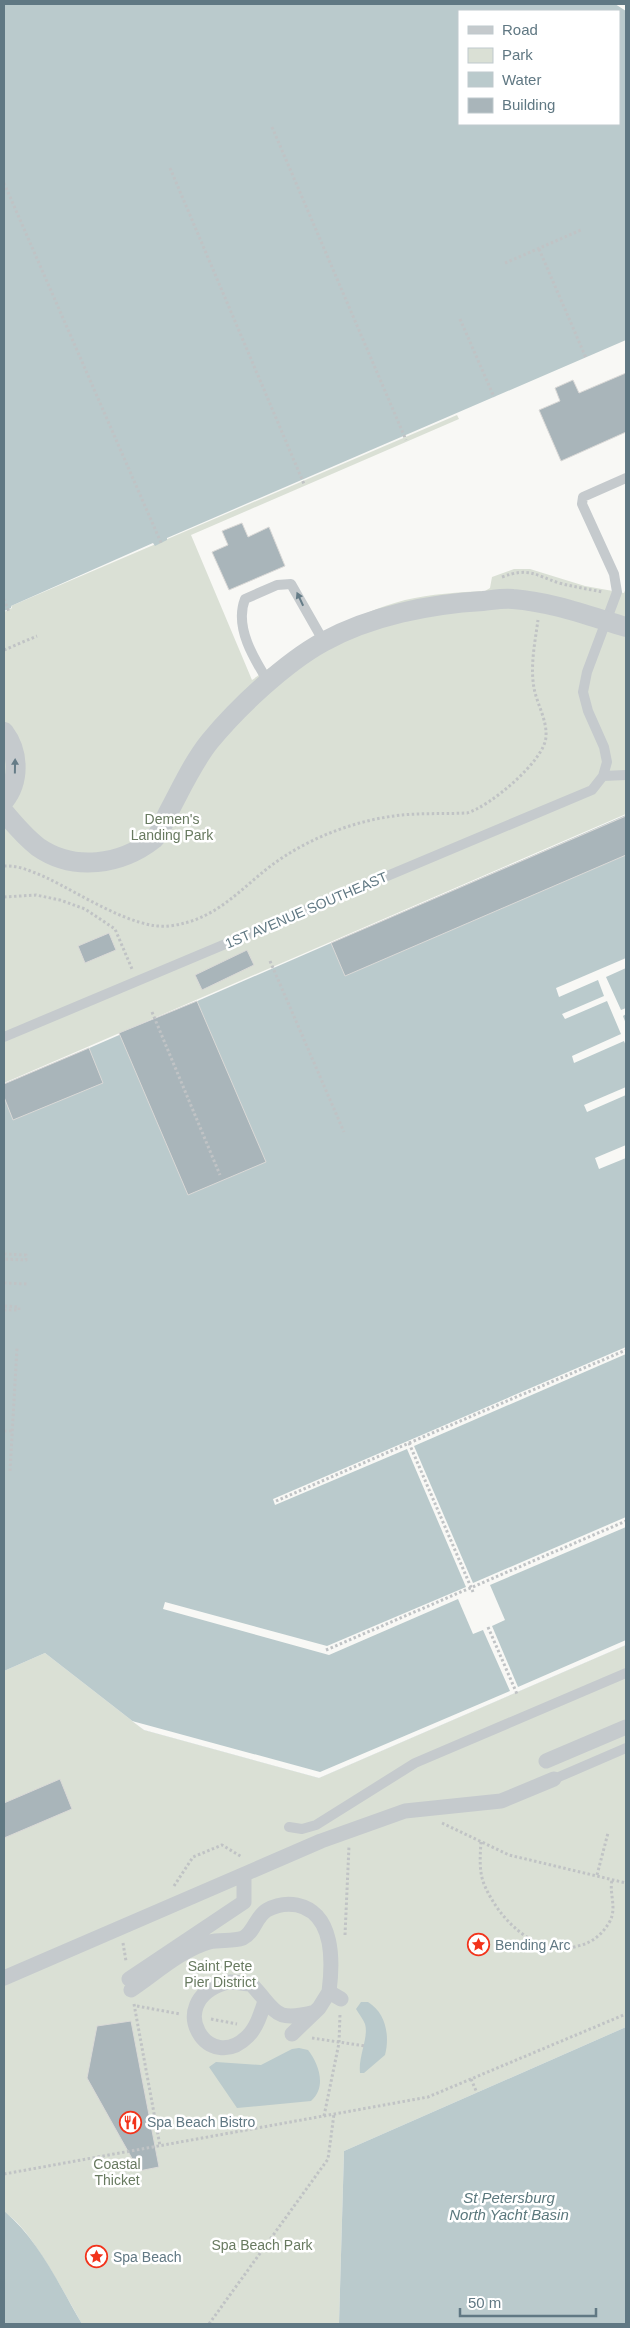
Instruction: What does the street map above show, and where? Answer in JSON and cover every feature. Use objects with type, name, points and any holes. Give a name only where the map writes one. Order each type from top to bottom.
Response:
[{"type":"street","points":[[4,812],[38,847],[61,858],[85,862],[109,862],[133,853],[156,838],[189,774],[210,742],[240,709],[284,667],[324,642],[379,619],[436,605],[512,599],[566,608],[626,628]]},
{"type":"street","points":[[4,732],[12,746],[16,772],[13,784],[4,801]]},
{"type":"street","points":[[546,1761],[626,1727]]},
{"type":"street","points":[[4,1978],[321,1841],[405,1811],[501,1802],[554,1779]]},
{"type":"street","points":[[130,1984],[244,1902],[244,1875]]},
{"type":"street","points":[[130,1984],[194,1948],[209,1942],[247,1936],[259,1916],[266,1910],[280,1905],[308,1908],[324,1926],[335,1996],[292,2034]]},
{"type":"street","points":[[265,2001],[249,2035],[232,2046],[217,2047],[207,2042],[199,2035],[195,2028],[194,2016],[198,2001],[210,1990],[226,1982],[251,1984],[275,2012],[285,2016],[297,2017],[315,2012]]},
{"type":"lane","points":[[626,478],[583,497],[582,504],[614,574],[615,596],[587,672],[583,692],[588,712],[604,747],[607,762],[604,776],[626,775]]},
{"type":"lane","points":[[269,683],[259,667],[240,623],[241,608],[245,599],[277,585],[291,584],[324,642]]},
{"type":"lane","name":"1ST AVENUE SOUTHEAST","points":[[4,1037],[592,790],[604,776]]},
{"type":"lane","points":[[289,1827],[302,1829],[316,1825],[415,1763],[626,1673]]},
{"type":"lane","points":[[554,1779],[626,1748]]},
{"type":"path","points":[[272,127],[406,440]]},
{"type":"path","points":[[170,168],[304,484]]},
{"type":"path","points":[[4,183],[162,545]]},
{"type":"path","points":[[505,263],[581,230]]},
{"type":"path","points":[[539,248],[586,358]]},
{"type":"path","points":[[460,318],[494,397]]},
{"type":"path","points":[[502,577],[517,571],[528,571],[578,588],[615,596]]},
{"type":"path","points":[[4,866],[34,872],[138,921],[168,926],[197,919],[212,911],[238,894],[285,856],[334,832],[400,815],[467,813],[476,811],[516,778],[538,756],[545,746],[544,722],[532,674],[534,648],[547,578]]},
{"type":"path","points":[[4,599],[9,612]]},
{"type":"path","points":[[4,650],[37,636]]},
{"type":"path","points":[[4,897],[36,895],[60,900],[85,910],[115,929],[138,981]]},
{"type":"path","points":[[270,961],[344,1132]]},
{"type":"path","points":[[152,1012],[220,1175]]},
{"type":"path","points":[[4,1254],[26,1255],[26,1260],[4,1259]]},
{"type":"path","points":[[4,1283],[27,1284]]},
{"type":"path","points":[[4,1306],[19,1307],[19,1310],[4,1310]]},
{"type":"path","points":[[10,1471],[17,1348]]},
{"type":"path","points":[[276,1501],[626,1350]]},
{"type":"path","points":[[4,1431],[12,1431]]},
{"type":"path","points":[[409,1444],[473,1592]]},
{"type":"path","points":[[326,1650],[626,1521]]},
{"type":"path","points":[[488,1627],[517,1694]]},
{"type":"path","points":[[440,1822],[509,1855],[626,1883]]},
{"type":"path","points":[[597,1875],[608,1833]]},
{"type":"path","points":[[481,1842],[480,1860],[484,1883],[498,1910],[529,1938],[549,1947],[572,1948],[588,1944],[600,1935],[613,1912],[612,1880]]},
{"type":"path","points":[[167,1892],[178,1881],[193,1856],[222,1845],[259,1868]]},
{"type":"path","points":[[120,1928],[160,2146]]},
{"type":"path","points":[[4,2174],[428,2097],[626,2014]]},
{"type":"path","points":[[338,2043],[365,2046]]},
{"type":"path","points":[[471,2079],[477,2093]]},
{"type":"path","points":[[209,2324],[328,2159],[334,2114]]},
{"type":"green space","name":"Demen's Landing Park","points":[[457,415],[459,419],[191,535],[252,680],[306,644],[366,614],[415,598],[485,591],[490,588],[492,577],[514,569],[530,569],[585,586],[624,593],[626,588],[626,814],[4,1083],[4,612],[12,608],[11,606]]},
{"type":"green space","name":"Saint Pete Pier District","points":[[626,1645],[626,2027],[344,2151],[339,2324],[82,2324],[35,2245],[24,2230],[4,2213],[4,1671],[45,1653],[144,1730],[319,1778]]},
{"type":"water","points":[[4,4],[615,4],[626,11],[626,340],[167,538],[167,540],[155,546],[153,543],[11,606],[11,608],[4,611]]},
{"type":"water","points":[[626,815],[626,1645],[319,1778],[144,1730],[45,1653],[4,1671],[4,1085]]},
{"type":"water","points":[[361,2002],[368,2002],[379,2012],[387,2033],[385,2055],[364,2073],[360,2073],[360,2060],[366,2029],[356,2009]]},
{"type":"water","name":"St Petersburg North Yacht Basin","points":[[626,2027],[626,2324],[339,2324],[344,2151]]},
{"type":"water","points":[[292,2049],[308,2050],[320,2076],[319,2089],[311,2101],[237,2108],[209,2067],[216,2062],[261,2065]]},
{"type":"water","points":[[4,2211],[28,2235],[38,2249],[82,2324],[4,2324]]},
{"type":"pier","points":[[626,958],[626,968],[606,977],[621,1010],[626,1008],[626,1014],[623,1016],[626,1024],[626,1046],[624,1041],[574,1063],[572,1056],[621,1034],[607,1001],[565,1019],[562,1014],[604,996],[598,980],[559,997],[556,988]]},
{"type":"pier","points":[[626,1087],[626,1095],[587,1112],[584,1105]]},
{"type":"pier","points":[[626,1145],[626,1158],[599,1169],[595,1158]]},
{"type":"pier","points":[[626,1347],[626,1354],[414,1446],[473,1583],[626,1517],[626,1527],[490,1585],[505,1620],[492,1626],[518,1687],[626,1640],[626,1645],[319,1778],[144,1730],[132,1721],[320,1772],[510,1691],[483,1630],[473,1634],[458,1599],[329,1655],[163,1609],[165,1602],[327,1646],[466,1587],[407,1449],[275,1505],[273,1499]]},
{"type":"building","points":[[626,373],[626,432],[561,461],[539,410],[560,401],[555,388],[573,380],[579,393]]},
{"type":"building","points":[[242,523],[248,537],[269,527],[285,566],[229,590],[212,552],[228,545],[222,531]]},
{"type":"building","points":[[626,816],[626,855],[345,976],[331,943]]},
{"type":"building","points":[[109,933],[116,950],[85,963],[78,946]]},
{"type":"building","points":[[247,950],[254,965],[202,990],[195,975]]},
{"type":"building","points":[[197,1001],[266,1162],[188,1195],[119,1033]]},
{"type":"building","points":[[89,1048],[103,1083],[13,1120],[4,1097],[4,1084]]},
{"type":"building","points":[[60,1779],[72,1809],[4,1838],[4,1803]]},
{"type":"building","name":"Spa Beach Bistro","points":[[131,2021],[159,2167],[139,2171],[87,2078],[97,2026]]},
{"type":"place","name":"Bending Arc","points":[[479,1945]]},
{"type":"place","name":"Spa Beach Bistro","points":[[131,2122]]},
{"type":"place","name":"Spa Beach","points":[[97,2257]]},
{"type":"park label","name":"Coastal Thicket","points":[[117,2172]]},
{"type":"park label","name":"Spa Beach Park","points":[[262,2245]]}]
